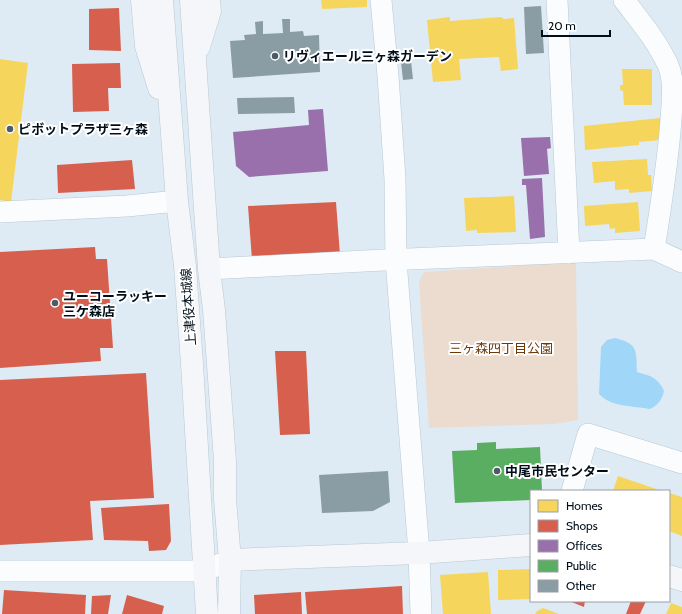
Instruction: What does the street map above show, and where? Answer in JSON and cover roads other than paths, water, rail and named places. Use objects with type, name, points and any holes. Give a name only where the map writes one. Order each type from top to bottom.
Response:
[{"type":"street","points":[[142,0],[146,46],[170,122]]},
{"type":"street","name":"上津役本城線","points":[[162,0],[170,122],[177,201],[185,266],[207,614]]},
{"type":"street","name":"上津役本城線","points":[[191,0],[209,269],[214,310],[225,461],[225,499],[230,560],[229,614]]},
{"type":"street","points":[[195,60],[210,11],[209,0]]},
{"type":"street","points":[[381,0],[395,179],[396,260],[419,553],[421,614]]},
{"type":"street","points":[[557,0],[569,253]]},
{"type":"street","points":[[624,0],[650,33],[669,66],[673,92],[670,141],[654,249]]},
{"type":"street","points":[[0,212],[119,206],[177,201]]},
{"type":"street","points":[[209,269],[654,249],[682,262]]},
{"type":"street","points":[[572,490],[588,434],[682,464]]},
{"type":"street","points":[[0,571],[204,571],[230,560],[419,553],[507,546],[530,546]]},
{"type":"street","points":[[670,576],[682,580]]},
{"type":"water","points":[[615,338],[623,340],[635,349],[637,372],[650,376],[662,386],[664,391],[662,397],[655,406],[650,409],[616,404],[599,394],[601,347],[607,340]]},
{"type":"place","name":"リヴィエール三ヶ森ガーデン","points":[[275,56]]},
{"type":"place","name":"ピボットプラザ三ヶ森","points":[[10,129]]},
{"type":"place","name":"ユーコーラッキー 三ケ森店","points":[[55,303]]},
{"type":"place","name":"中尾市民センター","points":[[497,471]]},
{"type":"park label","name":"三ヶ森四丁目公園","points":[[501,348]]}]
